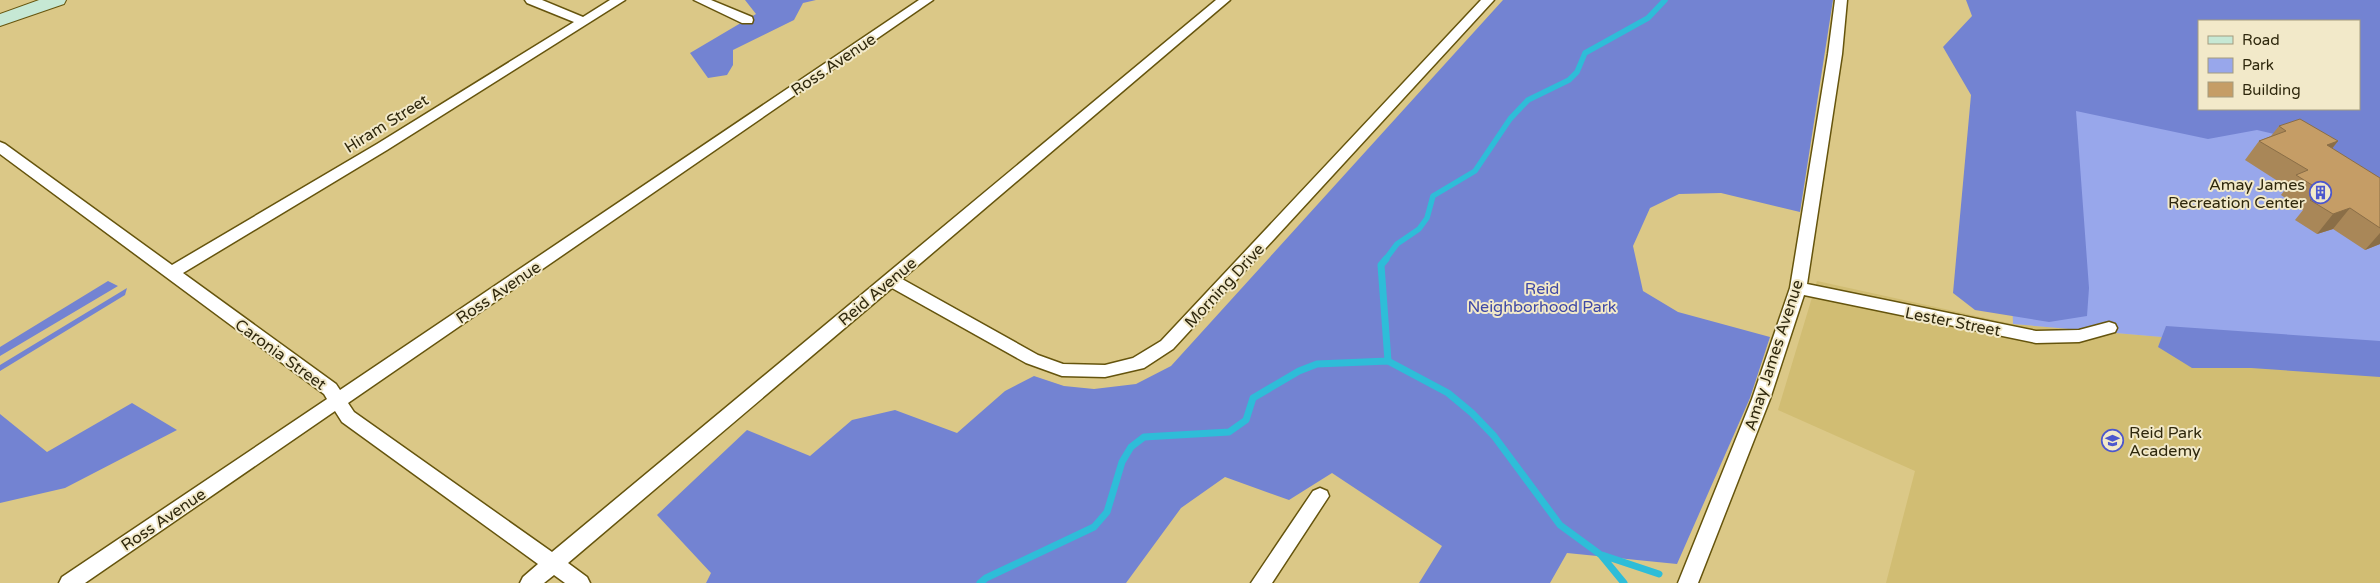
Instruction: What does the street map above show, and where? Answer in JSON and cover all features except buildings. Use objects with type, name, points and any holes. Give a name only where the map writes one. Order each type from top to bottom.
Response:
[{"type":"main road","points":[[0,10],[29,0]]},
{"type":"main road","points":[[0,20],[57,0]]},
{"type":"street","points":[[531,0],[582,22]]},
{"type":"street","name":"Hiram Street","points":[[171,273],[382,147],[619,0]]},
{"type":"street","points":[[700,0],[747,20]]},
{"type":"street","name":"Ross Avenue","points":[[69,583],[928,0]]},
{"type":"street","name":"Reid Avenue","points":[[530,583],[1224,0]]},
{"type":"street","name":"Morning Drive","points":[[891,280],[1032,359],[1062,370],[1105,371],[1138,363],[1167,345],[1488,0]]},
{"type":"street","name":"Amay James Avenue","points":[[1688,583],[1761,399],[1798,288],[1835,54],[1841,0]]},
{"type":"street","name":"Caronia Street","points":[[0,147],[330,389],[348,417],[580,583]]},
{"type":"street","name":"Lester Street","points":[[1798,288],[1938,318],[2036,336],[2079,336],[2109,328]]},
{"type":"street","points":[[1261,583],[1320,496]]},
{"type":"shaded area","name":"Reid Park Academy","points":[[1817,281],[2013,324],[2380,356],[2380,583],[1886,583],[1915,471],[1778,410]]},
{"type":"green space","points":[[745,0],[816,0],[803,3],[794,20],[733,50],[733,65],[727,75],[708,78],[690,53],[756,14]]},
{"type":"green space","name":"Reid Neighborhood Park","points":[[1503,0],[1833,0],[1800,212],[1721,193],[1679,194],[1650,208],[1633,246],[1643,291],[1678,312],[1770,337],[1750,398],[1677,564],[1567,553],[1550,583],[1419,583],[1442,546],[1332,473],[1289,500],[1225,477],[1181,508],[1126,583],[706,583],[711,573],[657,515],[747,430],[810,456],[852,420],[895,410],[957,433],[1005,391],[1034,376],[1064,386],[1094,389],[1136,384],[1171,366]]},
{"type":"green space","points":[[1966,0],[2380,0],[2380,188],[2295,139],[2257,130],[2208,139],[2076,111],[2089,288],[2087,316],[2049,322],[1975,310],[1953,293],[1971,95],[1943,47],[1972,16]]},
{"type":"green space","points":[[2002,0],[2380,0],[2380,356],[2013,324]]},
{"type":"green space","points":[[108,281],[118,286],[0,356],[0,347]]},
{"type":"green space","points":[[127,288],[125,295],[0,371],[0,365]]},
{"type":"green space","points":[[2166,326],[2380,341],[2380,377],[2251,368],[2192,368],[2158,347]]},
{"type":"green space","points":[[132,403],[177,430],[65,488],[0,503],[0,414],[47,452]]},
{"type":"waterway","points":[[1385,260],[1397,244],[1419,229],[1427,218],[1433,196],[1475,171],[1510,119],[1528,100],[1569,80],[1577,72],[1585,53],[1648,18],[1665,0]]},
{"type":"waterway","points":[[1386,259],[1381,265],[1388,361]]},
{"type":"waterway","points":[[980,583],[986,578],[1094,527],[1107,512],[1122,462],[1131,447],[1144,437],[1229,432],[1246,420],[1253,398],[1299,371],[1317,364],[1388,361]]},
{"type":"waterway","points":[[1388,361],[1448,393],[1472,413],[1494,436],[1560,525],[1601,555],[1624,583]]},
{"type":"waterway","points":[[1602,555],[1659,574]]},
{"type":"place","name":"Amay James Recreation Center","points":[[2321,193]]},
{"type":"place","name":"Reid Park Academy","points":[[2113,441]]}]
